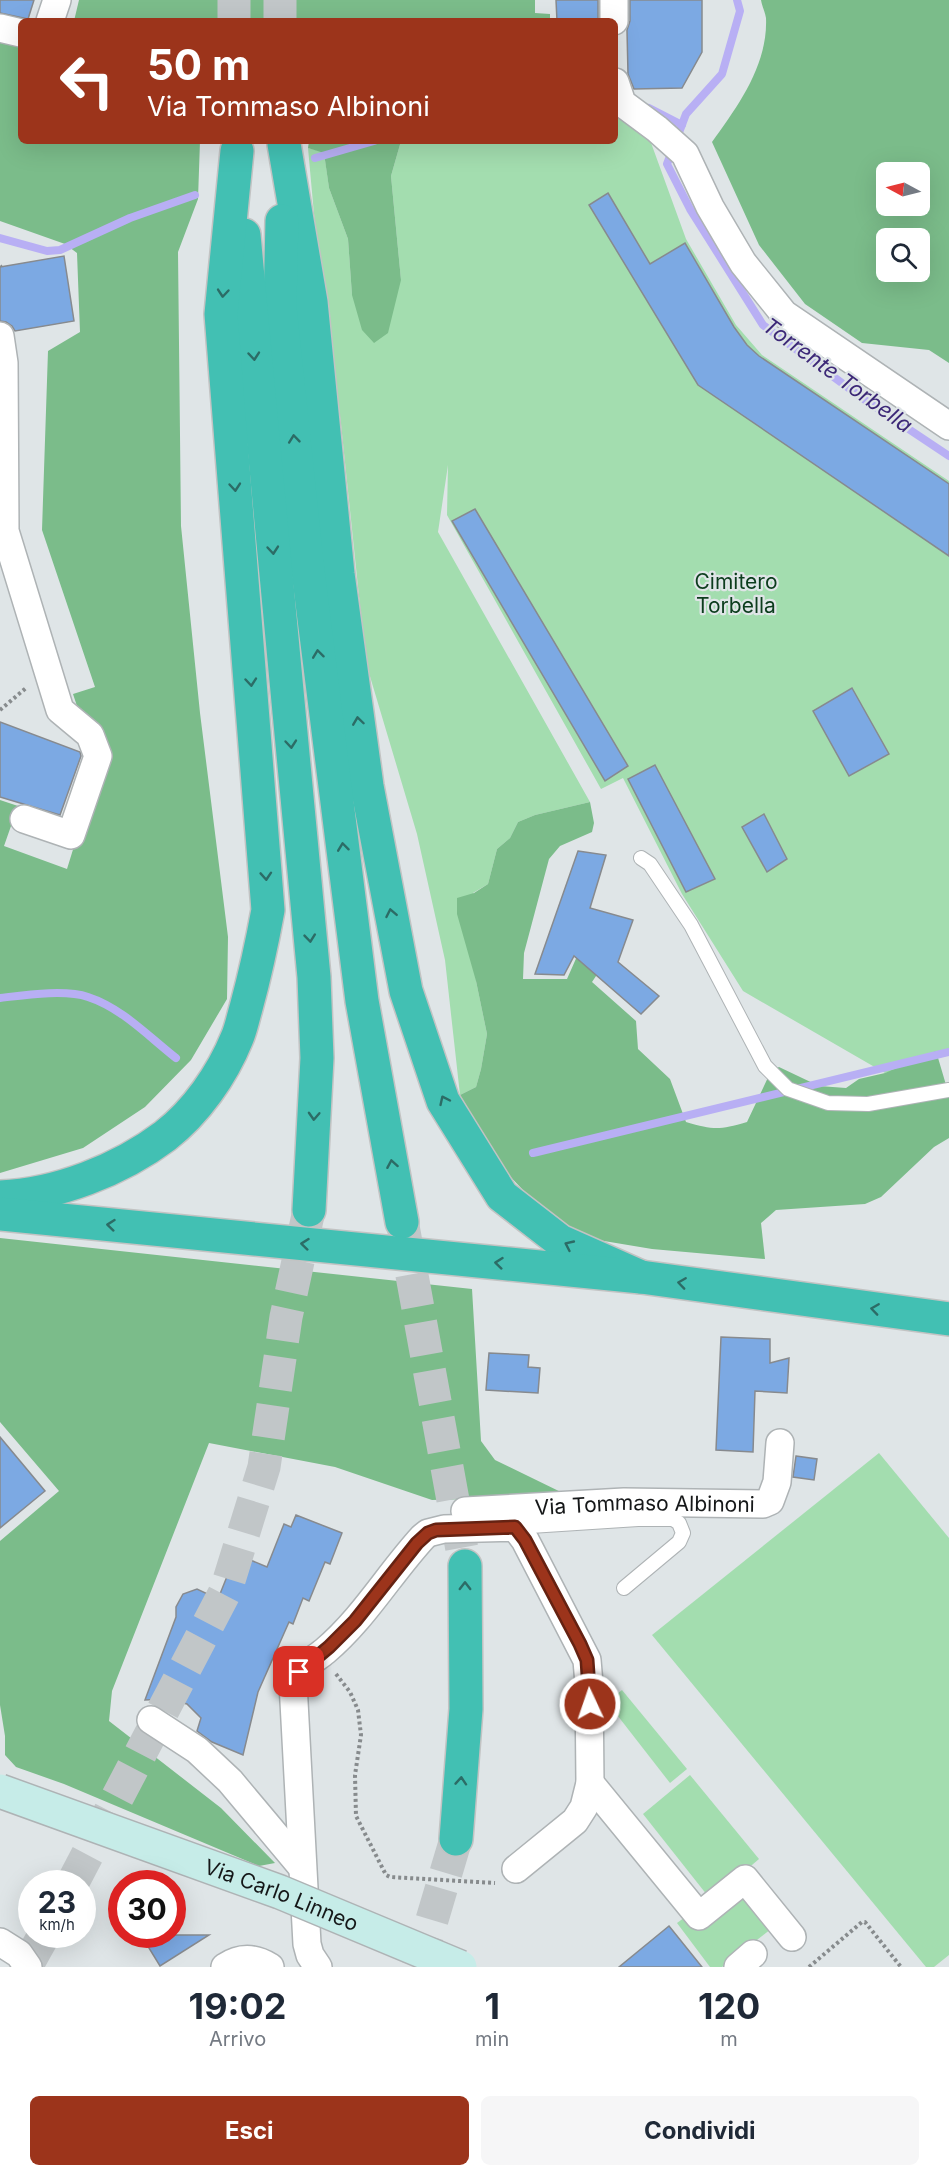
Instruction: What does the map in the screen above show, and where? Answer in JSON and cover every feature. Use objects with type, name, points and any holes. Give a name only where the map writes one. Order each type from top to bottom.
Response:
[{"type":"highway","points":[[284,144],[280,307],[307,560],[362,1001],[402,1222]]},
{"type":"highway","points":[[284,144],[311,302],[338,574],[367,786],[406,991],[443,1101],[502,1196],[560,1241],[641,1278]]},
{"type":"highway","points":[[0,1197],[69,1185],[109,1168],[165,1136],[190,1112],[217,1078],[238,1038],[257,968],[268,910],[221,314],[236,146]]},
{"type":"highway","points":[[236,146],[314,977],[317,1058],[309,1210]]},
{"type":"highway","points":[[0,1214],[641,1278],[941,1318]]},
{"type":"highway","points":[[456,1839],[466,1708],[465,1566]]},
{"type":"street","points":[[51,18],[57,0]]},
{"type":"street","points":[[614,0],[614,18]]},
{"type":"street","points":[[0,28],[18,32]]},
{"type":"street","points":[[618,91],[622,103],[657,129],[685,154],[710,207],[743,263],[784,314],[949,426]]},
{"type":"street","points":[[0,336],[4,363],[5,531],[60,710],[90,735],[98,756],[71,835],[24,819]]},
{"type":"street","name":"Via Tommaso Albinoni","points":[[436,1530],[439,1519],[449,1512],[624,1502],[763,1504],[770,1501],[774,1493],[780,1443]]},
{"type":"street","name":"Via Tommaso Albinoni","points":[[318,1967],[306,1944],[292,1692],[295,1677],[355,1621],[423,1537],[436,1530],[515,1527],[525,1540],[587,1660],[590,1684],[590,1783],[584,1807],[574,1821],[516,1869]]},
{"type":"street","points":[[151,1720],[197,1750],[230,1781],[302,1867]]},
{"type":"street","points":[[590,1783],[699,1916],[745,1879],[792,1938]]},
{"type":"street","name":"Via Carlo Linneo","points":[[0,1791],[280,1892],[460,1967]]},
{"type":"street","points":[[0,1941],[19,1954],[28,1967]]},
{"type":"street","points":[[225,1967],[237,1960],[250,1959],[270,1967]]},
{"type":"lane","points":[[641,858],[650,864],[691,925],[765,1066],[788,1089],[828,1103],[868,1104],[949,1090]]},
{"type":"lane","name":"Via Tommaso Albinoni","points":[[515,1527],[638,1519],[673,1519],[679,1523],[683,1533],[679,1542],[624,1588]]},
{"type":"path","points":[[321,1654],[350,1692],[358,1710],[361,1735],[355,1775],[354,1808],[386,1875],[422,1880],[499,1883],[516,1869]]},
{"type":"path","points":[[809,1967],[860,1923],[865,1922],[901,1967]]},
{"type":"green space","points":[[79,0],[535,0],[535,13],[550,14],[550,18],[75,18]]},
{"type":"green space","points":[[761,0],[949,0],[949,363],[929,350],[862,343],[805,304],[759,245],[712,142],[732,114],[757,68],[762,52],[766,18]]},
{"type":"green space","points":[[0,31],[18,36],[18,144],[200,144],[198,199],[178,252],[181,526],[200,713],[228,937],[227,999],[191,1060],[145,1107],[83,1148],[0,1173],[0,800],[18,806],[4,846],[67,869],[105,746],[98,730],[77,706],[73,694],[95,687],[42,530],[48,351],[80,332],[77,253],[65,244],[0,221]]},
{"type":"green space","name":"Cimitero Torbella","points":[[618,113],[650,140],[686,239],[736,325],[762,355],[949,481],[949,1055],[885,1073],[743,991],[682,894],[623,778],[601,789],[447,515],[448,465],[438,532],[590,802],[535,815],[518,822],[510,838],[497,849],[488,884],[473,893],[476,981],[487,1034],[476,1087],[460,1095],[445,960],[417,834],[366,663],[341,424],[314,214],[308,148],[324,152],[329,188],[348,239],[352,295],[401,280],[391,176],[400,144],[618,144]]},
{"type":"green space","points":[[309,144],[400,144],[391,176],[401,280],[388,333],[374,343],[362,330],[352,295],[348,239],[329,188],[324,153],[308,148]]},
{"type":"green space","points":[[590,802],[594,823],[592,832],[560,846],[549,859],[524,953],[523,979],[567,979],[582,945],[602,967],[592,982],[636,1021],[638,1049],[670,1079],[686,1122],[716,1128],[747,1122],[771,1071],[779,1067],[819,1086],[846,1088],[859,1079],[885,1073],[936,1051],[949,1095],[949,1138],[934,1147],[881,1197],[865,1204],[776,1210],[761,1223],[765,1259],[652,1249],[586,1238],[541,1209],[505,1171],[460,1095],[476,1087],[487,1034],[476,981],[457,914],[457,898],[474,893],[488,884],[497,849],[510,838],[518,822],[535,815]]},
{"type":"green space","points":[[0,1238],[472,1289],[481,1441],[495,1460],[569,1496],[432,1500],[335,1467],[209,1443],[112,1691],[109,1721],[221,1808],[275,1863],[259,1866],[64,1784],[16,1767],[5,1755],[5,1736],[0,1705],[0,1541],[59,1491],[0,1422]]},
{"type":"green space","points":[[879,1453],[949,1538],[949,1955],[934,1967],[926,1967],[652,1635]]},
{"type":"green space","points":[[622,1690],[687,1769],[670,1783],[607,1702]]},
{"type":"green space","points":[[690,1775],[759,1859],[711,1900],[643,1814]]},
{"type":"green space","points":[[743,1886],[775,1926],[722,1967],[710,1967],[677,1923],[692,1912]]},
{"type":"building","points":[[0,0],[34,0],[28,18],[0,13]]},
{"type":"building","points":[[556,0],[598,0],[598,18],[557,18]]},
{"type":"building","points":[[630,0],[702,0],[702,52],[682,88],[634,89],[628,74],[627,30],[630,21]]},
{"type":"building","points":[[608,193],[650,264],[685,243],[734,327],[747,345],[759,356],[949,484],[949,556],[698,385],[589,205]]},
{"type":"building","points":[[64,256],[74,321],[15,331],[6,322],[0,321],[0,267]]},
{"type":"building","points":[[475,509],[628,766],[605,781],[452,521]]},
{"type":"building","points":[[852,688],[889,754],[849,776],[813,711]]},
{"type":"building","points":[[0,722],[80,752],[81,756],[60,815],[0,797]]},
{"type":"building","points":[[655,765],[715,879],[686,892],[628,779]]},
{"type":"building","points":[[764,814],[787,859],[767,872],[742,827]]},
{"type":"building","points":[[578,851],[606,855],[590,908],[633,920],[618,962],[659,996],[641,1014],[574,956],[564,975],[535,974]]},
{"type":"building","points":[[721,1337],[770,1339],[770,1363],[789,1358],[787,1393],[755,1391],[753,1452],[716,1450]]},
{"type":"building","points":[[489,1353],[529,1355],[528,1367],[540,1368],[538,1393],[486,1390]]},
{"type":"building","points":[[0,1437],[45,1491],[0,1528]]},
{"type":"building","points":[[796,1456],[817,1459],[814,1480],[793,1477]]},
{"type":"building","points":[[296,1515],[342,1533],[330,1564],[325,1562],[309,1601],[303,1598],[293,1624],[289,1622],[258,1692],[243,1755],[212,1742],[197,1731],[201,1718],[187,1704],[168,1699],[145,1700],[176,1617],[176,1607],[183,1594],[197,1589],[218,1599],[236,1554],[267,1567],[284,1524],[291,1527]]},
{"type":"building","points":[[669,1926],[702,1967],[619,1967]]},
{"type":"building","points":[[186,1935],[209,1935],[160,1966],[149,1948],[186,1948]]},
{"type":"waterway","name":"Torrente Torbella","points":[[737,0],[740,11],[722,74],[686,114],[667,164],[690,209],[763,325],[865,400],[949,456]]},
{"type":"waterway","points":[[649,108],[682,125]]},
{"type":"waterway","points":[[315,158],[364,144]]},
{"type":"waterway","points":[[0,238],[47,251],[60,250],[130,218],[195,195]]},
{"type":"waterway","points":[[0,998],[57,993],[88,997],[124,1016],[176,1058]]},
{"type":"waterway","points":[[533,1153],[949,1052]]},
{"type":"tunnel","points":[[234,0],[234,18]]},
{"type":"tunnel","points":[[280,0],[280,18]]},
{"type":"tunnel","points":[[79,1870],[226,1590],[264,1467],[286,1317],[308,1215]]},
{"type":"tunnel","points":[[403,1226],[465,1566]]},
{"type":"tunnel","points":[[418,1967],[456,1839]]},
{"type":"tunnel","points":[[26,1967],[37,1948]]},
{"type":"route","points":[[299,1672],[355,1621],[417,1543],[428,1533],[444,1529],[515,1527],[525,1540],[587,1660],[590,1704]]}]
